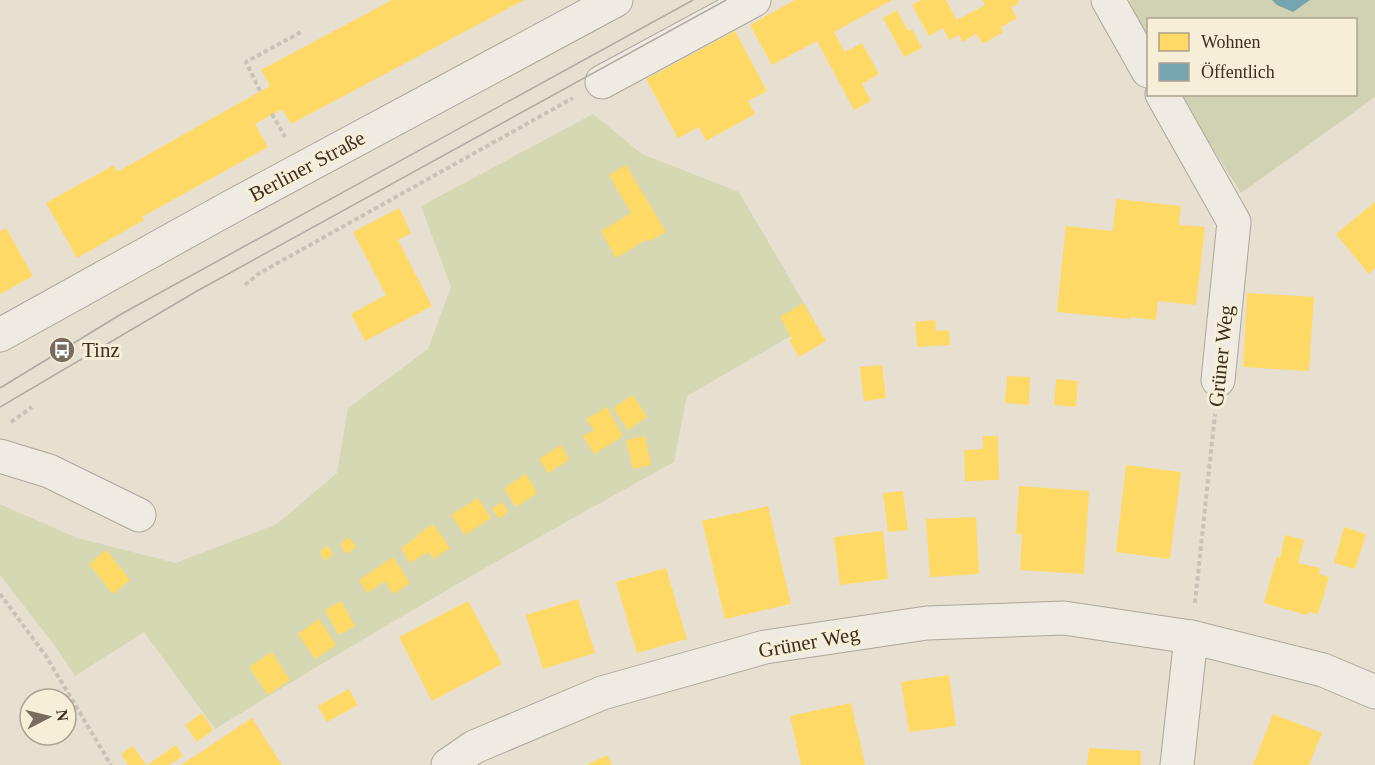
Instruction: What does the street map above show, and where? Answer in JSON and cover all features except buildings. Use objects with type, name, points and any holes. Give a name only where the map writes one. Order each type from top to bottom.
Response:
[{"type":"street","name":"Berliner Straße","points":[[0,335],[229,208],[616,0]]},
{"type":"street","points":[[602,82],[754,0]]},
{"type":"street","points":[[1108,0],[1147,68]]},
{"type":"street","name":"Grüner Weg","points":[[1163,96],[1234,222],[1218,380]]},
{"type":"street","points":[[0,456],[49,471],[139,515]]},
{"type":"street","name":"Grüner Weg","points":[[448,765],[474,747],[602,693],[765,647],[927,623],[1064,618],[1191,637],[1323,670],[1375,692]]},
{"type":"street","points":[[1177,765],[1191,637]]},
{"type":"path","points":[[260,91],[246,62],[301,32]]},
{"type":"path","points":[[244,285],[258,274],[602,82]]},
{"type":"path","name":"Grüner Weg","points":[[1191,637],[1218,380]]},
{"type":"path","points":[[8,424],[32,407]]},
{"type":"path","points":[[0,594],[46,656],[111,765]]},
{"type":"green space","points":[[1130,0],[1375,0],[1375,97],[1241,193],[1180,96],[1357,96],[1357,18],[1147,18],[1147,43],[1127,11]]},
{"type":"green space","points":[[593,114],[642,154],[739,192],[815,322],[687,396],[674,462],[443,592],[215,729],[144,632],[75,676],[58,650],[0,575],[0,504],[77,538],[176,563],[277,524],[337,473],[348,408],[428,349],[451,287],[421,206]]},
{"type":"tram line","points":[[0,388],[123,313],[693,0]]},
{"type":"tram line","points":[[0,407],[197,291],[726,0]]},
{"type":"place","name":"Tinz","points":[[62,350]]}]
